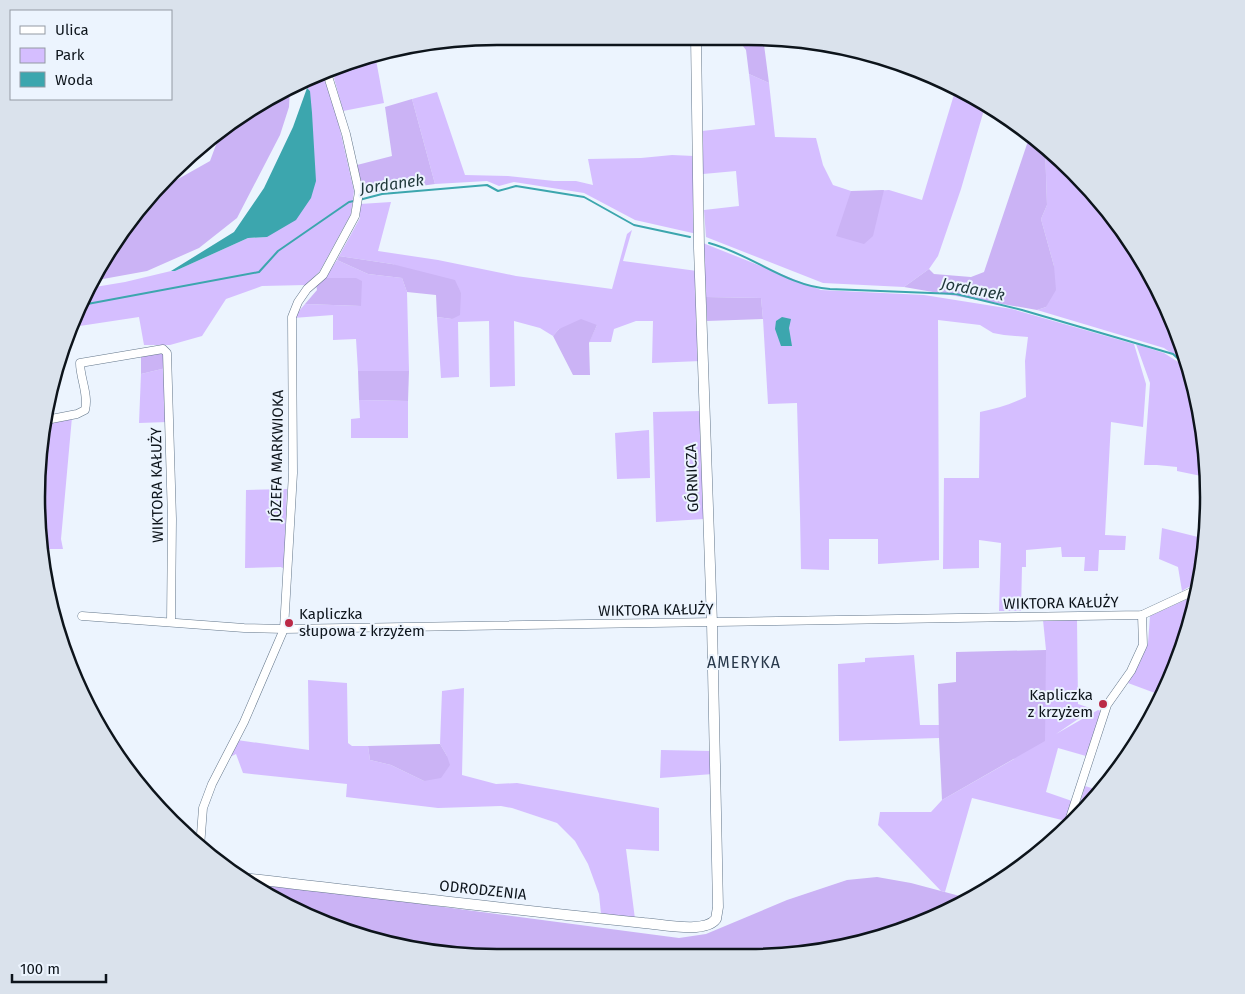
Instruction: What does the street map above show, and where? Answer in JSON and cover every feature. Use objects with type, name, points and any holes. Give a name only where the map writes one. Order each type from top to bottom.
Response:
[{"type":"street","name":"GÓRNICZA","points":[[696,45],[699,248],[712,623],[718,897],[718,914],[716,919]]},
{"type":"street","name":"JÓZEFA MARKWIOKA","points":[[201,838],[203,808],[212,784],[244,722],[284,629],[292,473],[292,317],[298,302],[323,275],[356,216],[359,192],[346,134],[328,77]]},
{"type":"street","name":"WIKTORA KAŁUŻY","points":[[52,419],[77,414],[85,410],[87,402],[80,363],[163,349],[167,353],[172,519],[171,622]]},
{"type":"street","points":[[1072,813],[1108,705],[1131,671],[1143,645],[1142,615],[1189,593]]},
{"type":"street","name":"WIKTORA KAŁUŻY","points":[[82,616],[244,628],[284,629],[1142,615]]},
{"type":"street","name":"ODRODZENIA","points":[[257,879],[695,928],[709,925],[716,919]]},
{"type":"green space","points":[[376,61],[384,103],[343,111],[334,78],[337,74]]},
{"type":"green space","points":[[749,74],[769,83],[775,137],[816,138],[823,165],[833,185],[854,192],[889,190],[922,200],[954,95],[983,112],[961,189],[938,256],[929,269],[904,287],[823,283],[706,237],[704,210],[739,206],[736,171],[703,174],[702,131],[755,125]]},
{"type":"green space","points":[[328,78],[354,191],[351,214],[320,271],[306,285],[262,286],[226,299],[202,336],[170,345],[144,345],[139,317],[78,326],[98,287],[175,271],[248,238],[267,237],[310,91],[307,88]]},
{"type":"green space","points":[[437,92],[465,175],[576,181],[593,185],[588,159],[641,158],[672,155],[694,156],[697,234],[635,220],[584,193],[514,182],[499,186],[487,181],[435,184],[412,99]]},
{"type":"green space","points":[[1045,156],[1088,199],[1124,246],[1153,297],[1166,324],[1178,357],[1164,348],[1037,310],[1046,307],[1054,266],[1041,219],[1047,205]]},
{"type":"green space","points":[[391,202],[378,251],[438,260],[516,276],[612,289],[627,234],[632,230],[623,261],[697,271],[701,361],[652,363],[653,321],[636,321],[614,329],[611,342],[589,342],[597,325],[559,329],[553,336],[540,328],[514,321],[515,386],[490,387],[489,321],[458,322],[459,377],[441,378],[437,317],[452,319],[461,293],[392,264],[339,256],[360,218],[360,204]]},
{"type":"green space","points":[[703,243],[821,290],[924,295],[1012,309],[1134,344],[1146,384],[1143,427],[1111,422],[1105,535],[1126,536],[1125,550],[1099,550],[1098,571],[1084,571],[1085,557],[1062,557],[1061,547],[1026,550],[1026,567],[1022,567],[1021,611],[999,611],[1001,543],[979,540],[979,568],[943,569],[944,478],[979,478],[980,412],[1026,397],[1025,361],[1028,337],[993,333],[980,325],[938,320],[939,560],[878,564],[878,539],[829,539],[829,570],[801,569],[797,403],[768,404],[761,298],[706,297]]},
{"type":"green space","points":[[337,260],[368,274],[402,278],[407,292],[409,371],[358,371],[356,339],[333,340],[333,315],[293,318],[305,304],[361,306],[356,278],[325,278]]},
{"type":"green space","points":[[1136,344],[1164,353],[1179,363],[1191,409],[1199,476],[1177,471],[1177,467],[1144,465],[1150,383]]},
{"type":"green space","points":[[166,368],[168,422],[139,423],[141,374]]},
{"type":"green space","points":[[359,400],[408,401],[408,438],[351,438],[351,419],[360,418]]},
{"type":"green space","points":[[702,411],[704,519],[656,522],[653,412]]},
{"type":"green space","points":[[72,417],[61,539],[63,549],[48,549],[46,527],[46,467],[52,422]]},
{"type":"green space","points":[[649,430],[650,478],[617,479],[615,433]]},
{"type":"green space","points":[[287,489],[284,569],[281,567],[245,568],[246,490]]},
{"type":"green space","points":[[1162,528],[1198,537],[1191,586],[1182,591],[1178,567],[1159,559]]},
{"type":"green space","points":[[1188,598],[1176,642],[1155,693],[1128,683],[1148,643],[1150,616]]},
{"type":"green space","points":[[1043,620],[1077,620],[1078,704],[1093,709],[1056,734],[1098,710],[1101,711],[1086,756],[1058,748],[1046,792],[1072,801],[1067,818],[1064,821],[972,798],[945,892],[941,891],[878,825],[880,812],[931,812],[942,800],[1014,759],[1046,650]]},
{"type":"green space","points":[[914,655],[920,725],[939,725],[939,738],[839,741],[838,664],[865,662],[865,658]]},
{"type":"green space","points":[[308,680],[347,683],[348,743],[352,746],[368,746],[370,760],[391,765],[424,781],[447,756],[440,744],[442,691],[464,688],[462,775],[496,784],[517,783],[659,808],[659,851],[626,849],[635,919],[601,914],[599,894],[588,864],[575,841],[557,823],[501,806],[438,808],[346,797],[347,784],[243,773],[236,754],[228,758],[237,740],[309,750]]},
{"type":"green space","points":[[661,750],[711,751],[713,774],[660,778]]},
{"type":"green space","points":[[1085,786],[1093,789],[1088,795],[1080,804]]},
{"type":"shaded area","points":[[742,45],[764,46],[769,83],[749,74],[746,50]]},
{"type":"shaded area","points":[[290,96],[289,107],[280,135],[237,218],[199,248],[147,271],[102,279],[138,222],[172,182],[210,161],[217,142],[222,138],[246,121]]},
{"type":"shaded area","points":[[412,99],[435,184],[363,194],[357,165],[392,156],[385,107]]},
{"type":"shaded area","points":[[1028,142],[1045,156],[1047,205],[1041,219],[1054,266],[1056,290],[1046,307],[1037,310],[904,287],[929,269],[934,274],[971,277],[984,272]]},
{"type":"shaded area","points":[[884,190],[873,236],[864,244],[836,236],[851,191]]},
{"type":"shaded area","points":[[339,256],[392,264],[455,280],[461,293],[460,315],[452,319],[437,317],[436,295],[407,292],[402,278],[368,274],[337,260]]},
{"type":"shaded area","points":[[325,278],[356,278],[362,281],[361,306],[305,304],[317,290],[316,284]]},
{"type":"shaded area","points":[[706,297],[761,298],[763,319],[707,321]]},
{"type":"shaded area","points":[[581,319],[597,325],[589,343],[590,375],[573,375],[553,336],[559,329]]},
{"type":"shaded area","points":[[162,351],[165,353],[166,368],[141,374],[141,354]]},
{"type":"shaded area","points":[[358,371],[409,371],[408,401],[359,400]]},
{"type":"shaded area","points":[[1046,650],[1045,741],[942,800],[938,684],[956,682],[956,652]]},
{"type":"shaded area","points":[[440,744],[450,765],[441,778],[424,781],[391,765],[370,760],[368,746]]},
{"type":"shaded area","points":[[877,877],[911,883],[959,896],[921,915],[893,925],[865,934],[807,945],[748,949],[497,949],[438,945],[380,934],[324,915],[263,883],[679,938],[706,934],[787,900],[847,880]]},
{"type":"water","points":[[307,88],[310,91],[316,181],[311,198],[296,220],[267,237],[248,238],[175,271],[171,271],[234,232],[264,188],[293,127]]},
{"type":"water","points":[[782,317],[791,319],[789,328],[792,346],[781,346],[775,329],[776,321]]},
{"type":"waterway","name":"Jordanek","points":[[359,200],[382,194],[487,185],[498,191],[516,186],[584,197],[634,225],[690,237]]},
{"type":"waterway","name":"Jordanek","points":[[89,304],[259,272],[278,251],[349,202],[354,201]]},
{"type":"waterway","name":"Jordanek","points":[[709,243],[739,254],[783,276],[814,287],[956,294],[1022,310],[1173,354],[1178,359]]},
{"type":"place","name":"Kapliczka słupowa z krzyżem","points":[[289,623]]},
{"type":"place","name":"Kapliczka z krzyżem","points":[[1103,704]]},
{"type":"district","name":"AMERYKA","points":[[744,662]]}]
